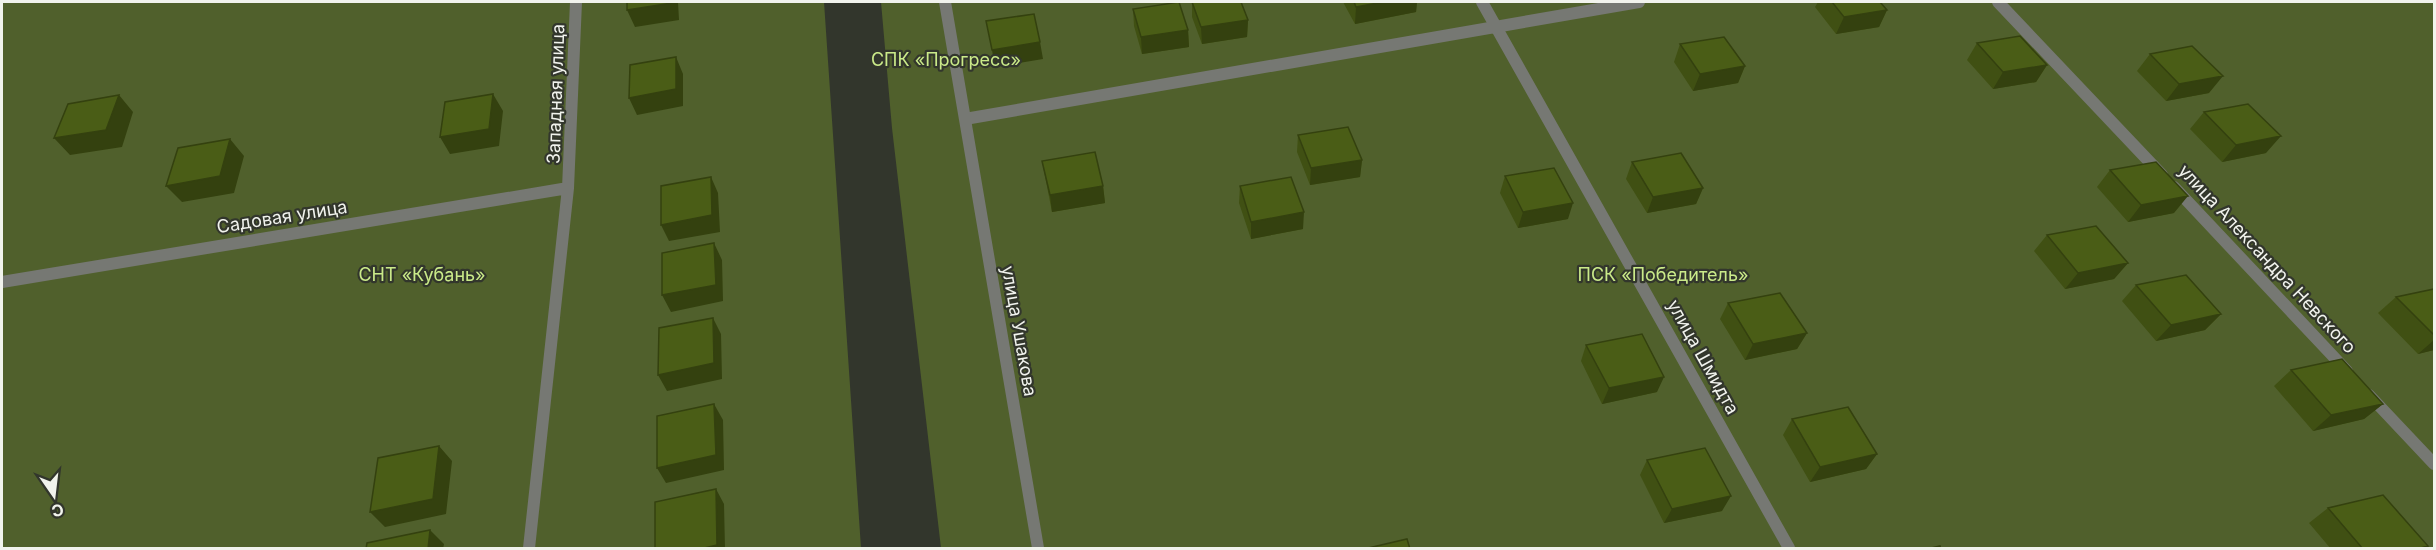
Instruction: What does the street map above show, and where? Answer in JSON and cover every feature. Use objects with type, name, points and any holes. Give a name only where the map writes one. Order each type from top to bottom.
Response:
[{"type":"street","name":"Западная улица","points":[[529,549],[568,188],[576,2]]},
{"type":"street","name":"улица Ушакова","points":[[945,2],[1038,549]]},
{"type":"street","name":"улица Шмидта","points":[[1482,2],[1789,549]]},
{"type":"street","points":[[964,119],[1639,2]]},
{"type":"street","name":"улица Александра Невского","points":[[1998,2],[2434,464]]},
{"type":"street","name":"Садовая улица","points":[[2,282],[568,188]]},
{"type":"green space","name":"СНТ «Кубань»","points":[[2,2],[824,2],[861,548],[2,548]]},
{"type":"green space","name":"ПСК «Победитель»","points":[[881,2],[2434,2],[2434,548],[941,548],[892,128]]},
{"type":"building","points":[[627,2],[672,2],[672,3],[627,10]]},
{"type":"building","points":[[1179,2],[1188,30],[1141,37],[1133,9]]},
{"type":"building","points":[[1192,2],[1241,2],[1248,20],[1201,27]]},
{"type":"building","points":[[1354,2],[1383,2],[1356,7]]},
{"type":"building","points":[[1832,2],[1880,2],[1887,10],[1844,17]]},
{"type":"building","points":[[1034,14],[1040,42],[992,50],[986,21]]},
{"type":"building","points":[[2020,36],[2047,65],[2003,72],[1977,43]]},
{"type":"building","points":[[1724,37],[1745,66],[1700,74],[1680,44]]},
{"type":"building","points":[[2192,46],[2223,76],[2179,84],[2150,54]]},
{"type":"building","points":[[676,57],[676,89],[629,98],[630,65]]},
{"type":"building","points":[[493,94],[489,129],[440,137],[445,102]]},
{"type":"building","points":[[119,95],[106,130],[54,138],[68,104]]},
{"type":"building","points":[[2248,104],[2281,136],[2236,145],[2204,112]]},
{"type":"building","points":[[1348,127],[1362,160],[1311,168],[1298,135]]},
{"type":"building","points":[[230,139],[220,176],[166,186],[178,148]]},
{"type":"building","points":[[1095,152],[1103,186],[1050,195],[1042,161]]},
{"type":"building","points":[[1681,153],[1703,188],[1653,197],[1632,162]]},
{"type":"building","points":[[2156,162],[2188,196],[2141,205],[2110,170]]},
{"type":"building","points":[[1554,168],[1573,203],[1523,212],[1505,176]]},
{"type":"building","points":[[711,177],[712,215],[661,225],[661,186]]},
{"type":"building","points":[[1291,177],[1304,212],[1251,222],[1240,186]]},
{"type":"building","points":[[2096,226],[2128,263],[2078,273],[2047,235]]},
{"type":"building","points":[[714,243],[716,285],[662,295],[662,253]]},
{"type":"building","points":[[2186,275],[2221,314],[2171,325],[2136,285]]},
{"type":"building","points":[[2434,289],[2434,335],[2396,297]]},
{"type":"building","points":[[1780,293],[1807,333],[1753,344],[1728,303]]},
{"type":"building","points":[[713,318],[714,363],[658,375],[659,328]]},
{"type":"building","points":[[1642,334],[1664,377],[1609,388],[1586,345]]},
{"type":"building","points":[[2342,359],[2383,404],[2331,415],[2291,370]]},
{"type":"building","points":[[714,404],[716,455],[657,468],[657,416]]},
{"type":"building","points":[[1848,407],[1877,454],[1820,467],[1792,419]]},
{"type":"building","points":[[439,446],[433,499],[370,512],[378,458]]},
{"type":"building","points":[[1705,448],[1731,496],[1672,509],[1647,460]]},
{"type":"building","points":[[716,489],[717,545],[700,549],[655,549],[655,502]]},
{"type":"building","points":[[2383,495],[2428,546],[2417,549],[2363,549],[2328,508]]},
{"type":"building","points":[[430,530],[428,549],[366,549],[367,543]]},
{"type":"building","points":[[1407,539],[1410,549],[1364,549]]},
{"type":"park label","name":"СПК «Прогресс»","points":[[946,60]]}]
